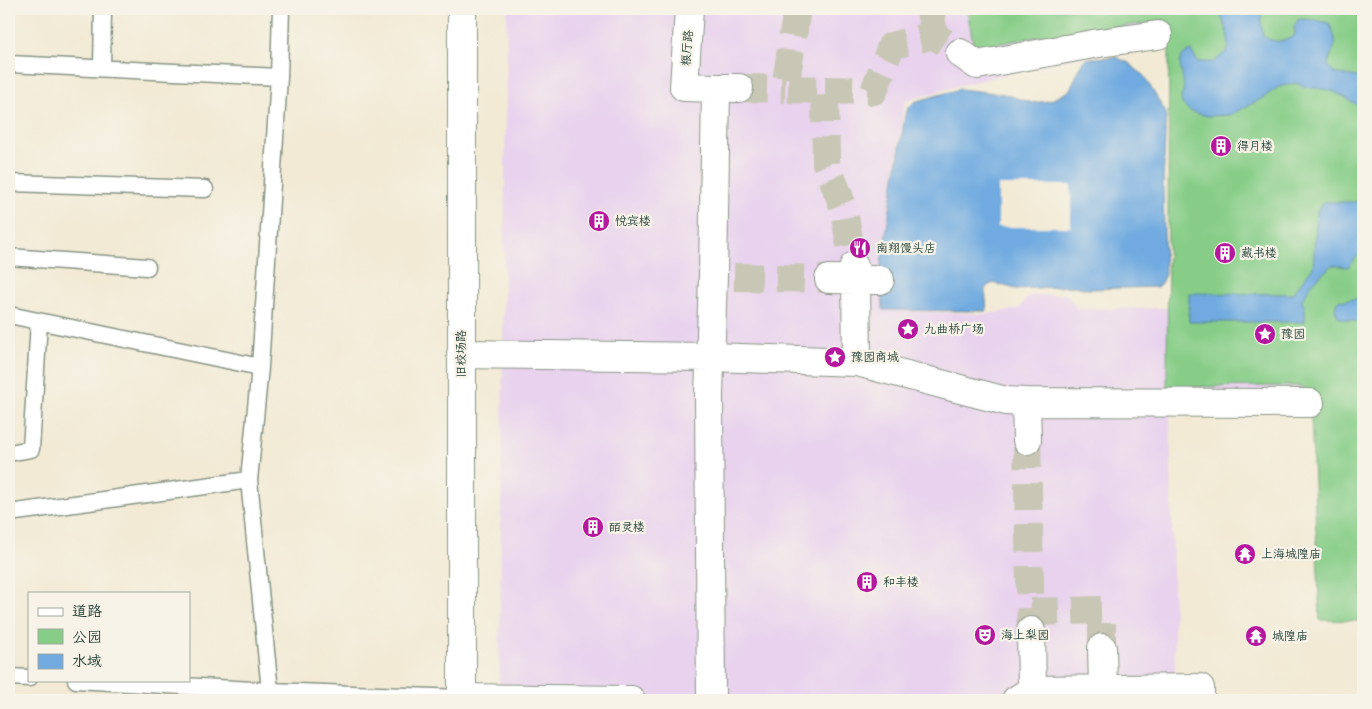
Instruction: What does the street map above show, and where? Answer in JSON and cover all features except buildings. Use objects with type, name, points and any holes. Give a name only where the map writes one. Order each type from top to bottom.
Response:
[{"type":"street","name":"旧校场路","points":[[462,9],[462,699]]},
{"type":"street","name":"粮厅路","points":[[690,9],[684,87],[727,88],[724,276],[711,357]]},
{"type":"street","points":[[960,53],[978,65],[1098,43],[1158,35]]},
{"type":"street","points":[[829,279],[863,275],[857,362]]},
{"type":"street","points":[[461,354],[711,357],[857,362],[1006,401],[1310,402]]},
{"type":"street","points":[[711,357],[709,416],[711,700]]},
{"type":"street","points":[[1026,402],[1026,440]]},
{"type":"street","points":[[1031,630],[1041,695],[1103,689],[1200,688],[1200,700]]},
{"type":"street","points":[[1102,648],[1103,689]]},
{"type":"street","points":[[462,699],[631,700]]},
{"type":"lane","points":[[102,68],[103,9]]},
{"type":"lane","points":[[270,696],[250,480],[260,367],[279,76],[281,9]]},
{"type":"lane","points":[[9,64],[279,76]]},
{"type":"lane","points":[[9,183],[205,189]]},
{"type":"lane","points":[[9,258],[147,267]]},
{"type":"lane","points":[[9,315],[260,367]]},
{"type":"lane","points":[[9,453],[31,449],[39,322]]},
{"type":"lane","points":[[9,513],[250,480]]},
{"type":"lane","points":[[9,677],[28,678]]},
{"type":"lane","points":[[100,682],[270,696],[462,699]]},
{"type":"shaded area","name":"豫园商城","points":[[507,9],[967,9],[975,48],[1041,36],[1166,20],[1169,45],[1077,57],[957,86],[905,101],[881,264],[881,281],[883,310],[987,314],[1019,309],[1029,296],[1066,294],[1077,309],[1167,308],[1167,387],[1299,386],[1310,395],[1170,413],[1175,678],[1210,678],[1210,700],[499,700]]},
{"type":"green space","name":"豫园","points":[[967,9],[1363,9],[1363,621],[1320,620],[1310,394],[1299,386],[1167,387],[1169,45],[1166,21],[1041,36],[974,48]]},
{"type":"water","points":[[1217,9],[1262,9],[1263,36],[1275,41],[1283,41],[1295,35],[1294,26],[1299,19],[1329,23],[1335,37],[1335,45],[1328,65],[1334,73],[1363,78],[1363,109],[1332,91],[1305,87],[1296,83],[1279,87],[1230,115],[1208,116],[1190,111],[1182,104],[1181,59],[1184,54],[1191,51],[1198,62],[1214,62],[1228,50],[1227,33]]},
{"type":"water","points":[[1116,57],[1129,63],[1144,76],[1166,113],[1163,186],[1165,274],[1161,283],[1157,287],[1088,289],[1075,286],[1016,289],[994,283],[985,289],[987,311],[883,310],[881,264],[905,115],[909,107],[914,102],[960,89],[1004,94],[1032,103],[1049,101],[1069,91],[1084,60]]},
{"type":"water","points":[[1324,202],[1363,202],[1363,250],[1348,267],[1332,265],[1312,283],[1302,300],[1305,308],[1305,322],[1189,322],[1189,293],[1292,294],[1313,267],[1317,211]]},
{"type":"water","points":[[1363,298],[1363,323],[1339,318],[1335,310],[1337,301]]},
{"type":"pier","points":[[998,185],[1071,185],[1071,227],[998,227]]},
{"type":"tunnel","points":[[797,9],[785,89],[825,90],[826,163],[843,206],[854,266]]},
{"type":"tunnel","points":[[930,9],[934,35]]},
{"type":"tunnel","points":[[825,90],[874,91],[891,46],[934,35],[960,53]]},
{"type":"tunnel","points":[[739,88],[785,89]]},
{"type":"tunnel","points":[[734,277],[829,279]]},
{"type":"tunnel","points":[[1027,440],[1031,631]]},
{"type":"tunnel","points":[[1031,612],[1102,610],[1102,648]]},
{"type":"place","name":"得月楼","points":[[1221,146]]},
{"type":"place","name":"悦宾楼","points":[[599,221]]},
{"type":"place","name":"南翔馒头店","points":[[860,248]]},
{"type":"place","name":"藏书楼","points":[[1225,253]]},
{"type":"place","name":"九曲桥广场","points":[[908,329]]},
{"type":"place","name":"豫园","points":[[1265,334]]},
{"type":"place","name":"豫园商城","points":[[835,357]]},
{"type":"place","name":"皕灵楼","points":[[593,527]]},
{"type":"place","name":"上海城隍庙","points":[[1245,554]]},
{"type":"place","name":"和丰楼","points":[[867,582]]},
{"type":"place","name":"海上梨园","points":[[985,635]]},
{"type":"place","name":"城隍庙","points":[[1256,636]]}]
